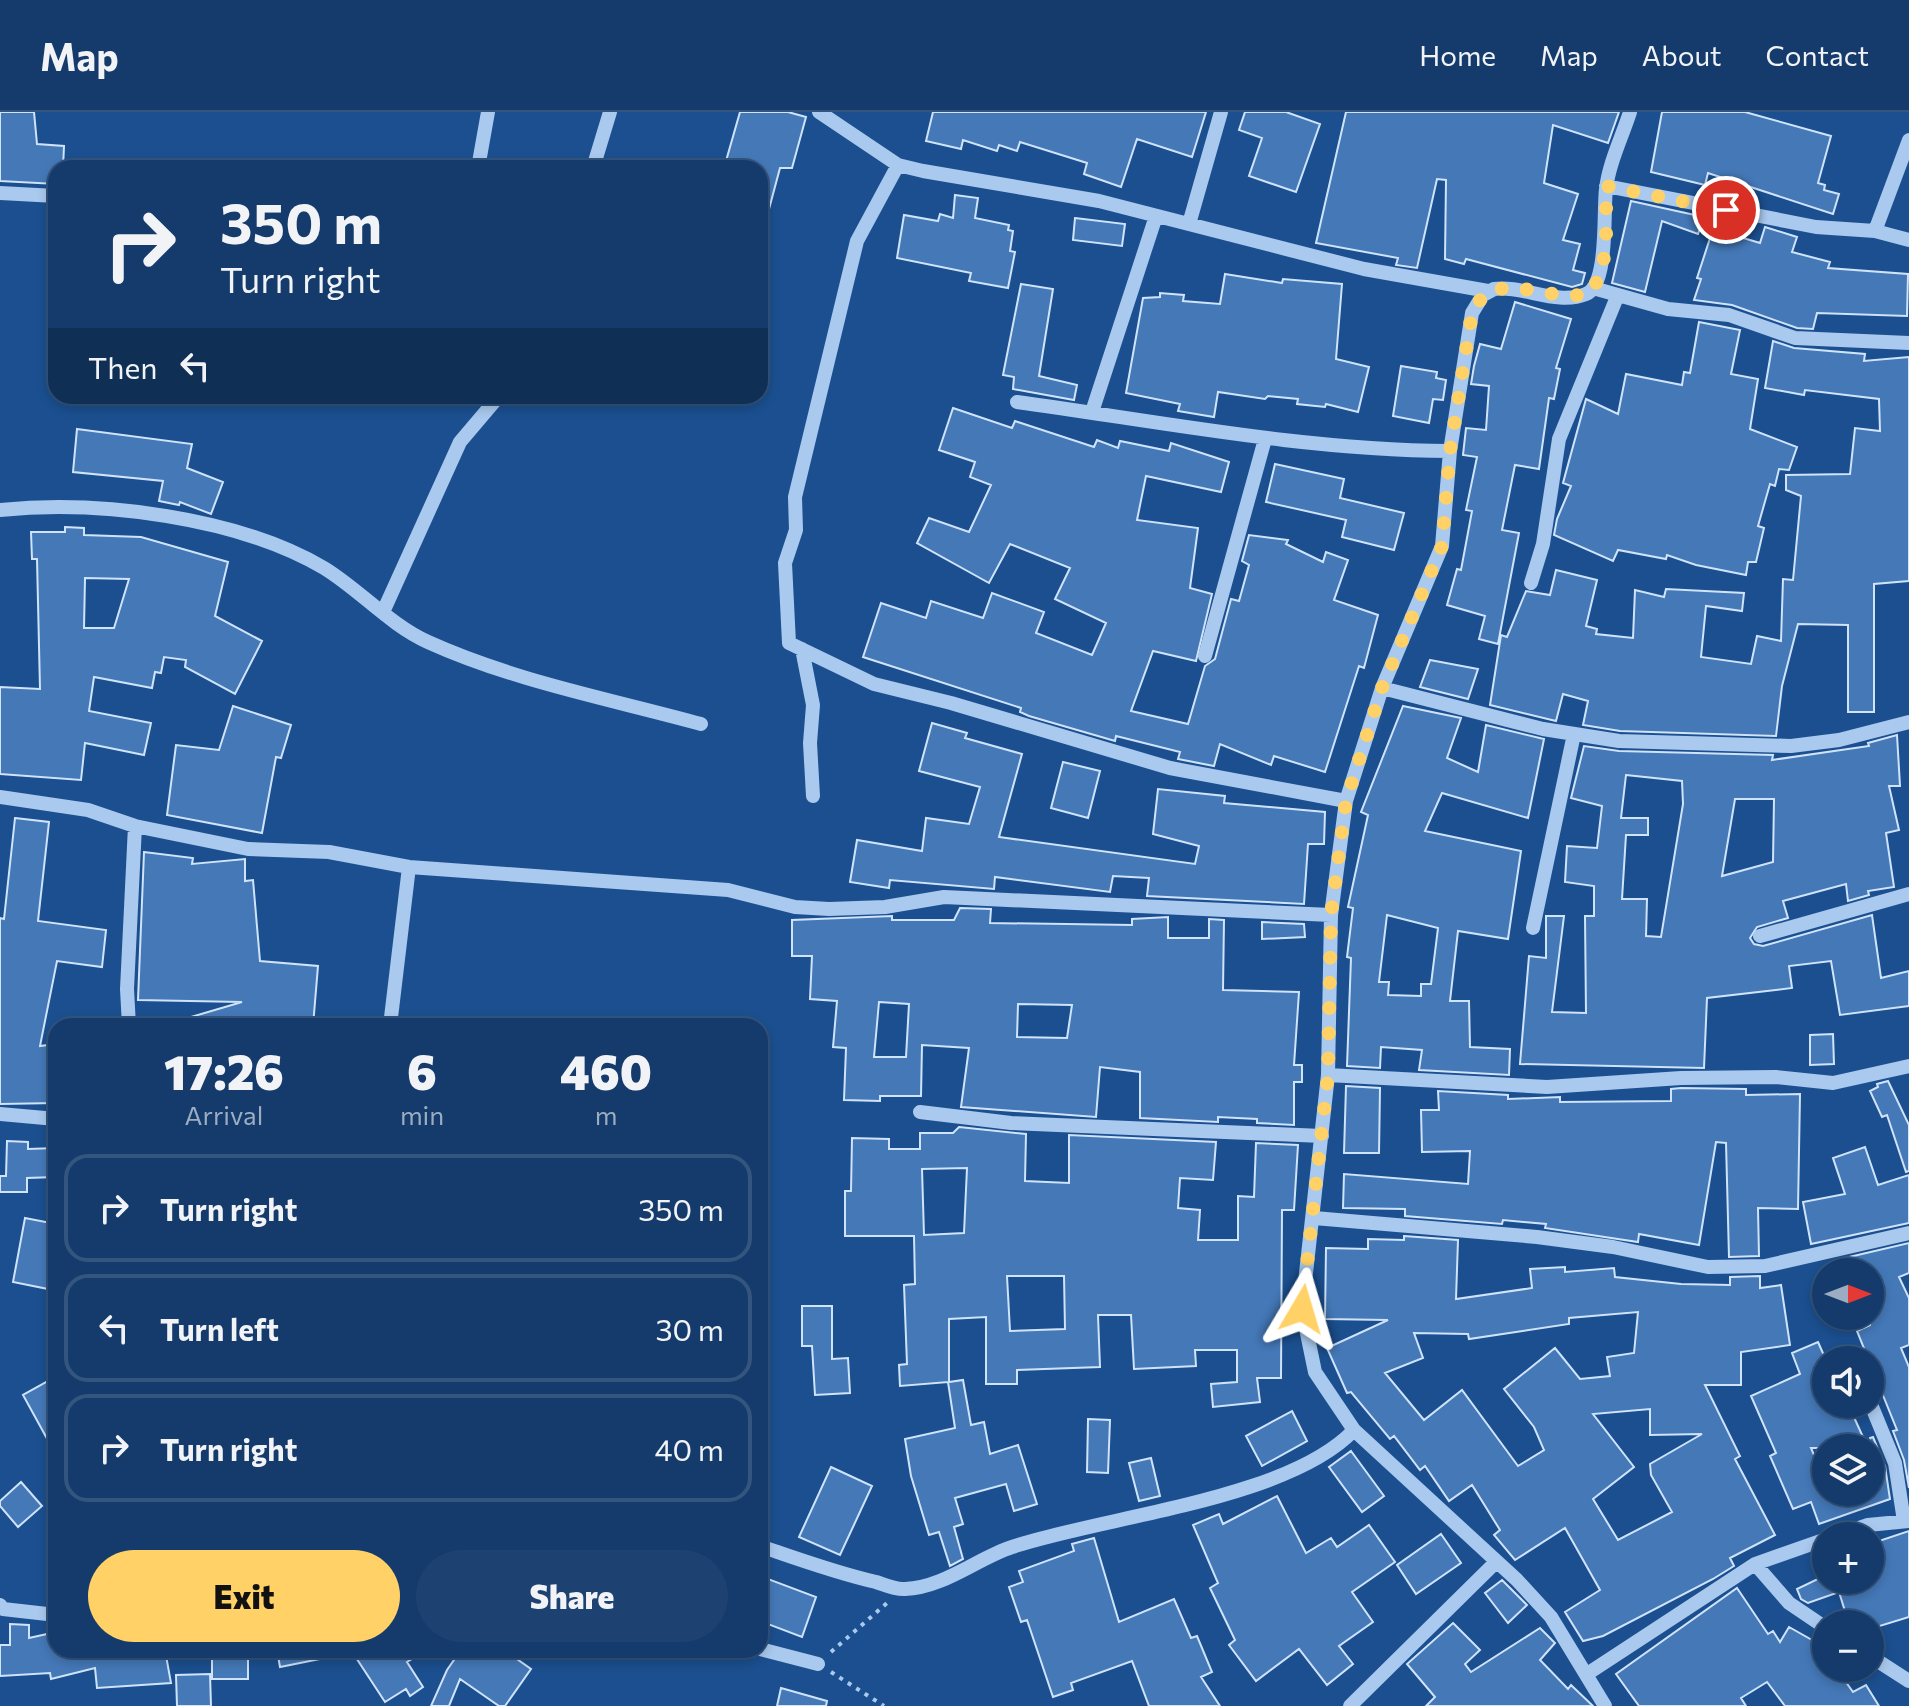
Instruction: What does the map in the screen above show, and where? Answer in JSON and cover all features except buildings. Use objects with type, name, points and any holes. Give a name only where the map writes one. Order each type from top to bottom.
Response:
[{"type":"street","points":[[479,160],[488,112]]},
{"type":"street","points":[[595,160],[610,112]]},
{"type":"street","points":[[819,112],[898,165],[1099,201],[1364,269],[1488,291],[1505,287],[1573,297],[1588,294],[1602,265],[1606,186],[1630,112]]},
{"type":"street","points":[[1189,224],[1221,112]]},
{"type":"street","points":[[1875,231],[1909,140]]},
{"type":"street","points":[[898,165],[857,241],[795,497],[796,530],[785,563],[789,643],[874,684],[951,703],[1170,768],[1346,801]]},
{"type":"street","points":[[1606,186],[1816,227],[1875,231],[1909,240]]},
{"type":"street","points":[[0,193],[48,196]]},
{"type":"street","points":[[1092,412],[1156,216]]},
{"type":"street","points":[[1593,288],[1668,309],[1729,315],[1795,338],[1909,343]]},
{"type":"street","points":[[1488,291],[1472,313],[1450,451],[1442,546],[1382,688],[1346,801],[1331,915],[1328,1075],[1302,1309],[1315,1372],[1354,1430],[1551,1617],[1605,1706]]},
{"type":"street","points":[[1531,583],[1543,544],[1559,439],[1617,297]]},
{"type":"street","points":[[1017,402],[1265,439],[1371,451],[1450,451]]},
{"type":"street","points":[[383,612],[460,442],[492,404]]},
{"type":"street","points":[[1205,656],[1265,439]]},
{"type":"street","points":[[0,510],[27,507],[134,513],[222,527],[324,569],[423,640],[477,663],[701,724]]},
{"type":"street","points":[[802,649],[813,705],[810,743],[813,796]]},
{"type":"street","points":[[1382,688],[1432,703],[1619,741],[1791,746],[1839,740],[1909,722]]},
{"type":"street","points":[[1533,928],[1574,734]]},
{"type":"street","points":[[0,797],[88,810],[135,826],[248,849],[329,852],[409,867],[728,890],[795,907],[885,907],[944,897],[1331,915]]},
{"type":"street","points":[[129,1018],[127,989],[135,826]]},
{"type":"street","points":[[391,1018],[409,867]]},
{"type":"street","points":[[1760,936],[1909,894]]},
{"type":"street","points":[[1328,1075],[1547,1087],[1681,1078],[1776,1077],[1833,1083],[1909,1066]]},
{"type":"street","points":[[920,1112],[1011,1123],[1322,1136]]},
{"type":"street","points":[[0,1114],[48,1118]]},
{"type":"street","points":[[1314,1218],[1552,1239],[1613,1247],[1708,1267],[1765,1266],[1909,1233]]},
{"type":"street","points":[[1877,1418],[1895,1463],[1906,1521],[1884,1523]]},
{"type":"street","points":[[768,1549],[844,1575],[905,1590],[944,1579],[1011,1547],[1241,1488],[1339,1447],[1354,1430]]},
{"type":"street","points":[[1587,1674],[1755,1564],[1812,1544]]},
{"type":"street","points":[[1350,1706],[1496,1562]]},
{"type":"street","points":[[1755,1564],[1789,1603],[1812,1619]]},
{"type":"street","points":[[0,1605],[3,1609],[48,1614]]},
{"type":"street","points":[[768,1651],[818,1664]]},
{"type":"street","points":[[1884,1665],[1909,1681]]},
{"type":"path","points":[[884,1706],[818,1664],[905,1590]]},
{"type":"route","points":[[1302,1309],[1328,1075],[1331,915],[1346,801],[1382,688],[1442,546],[1450,451],[1472,313],[1488,291],[1505,287],[1557,296],[1588,294],[1597,282],[1602,265],[1606,186],[1726,210]]}]
